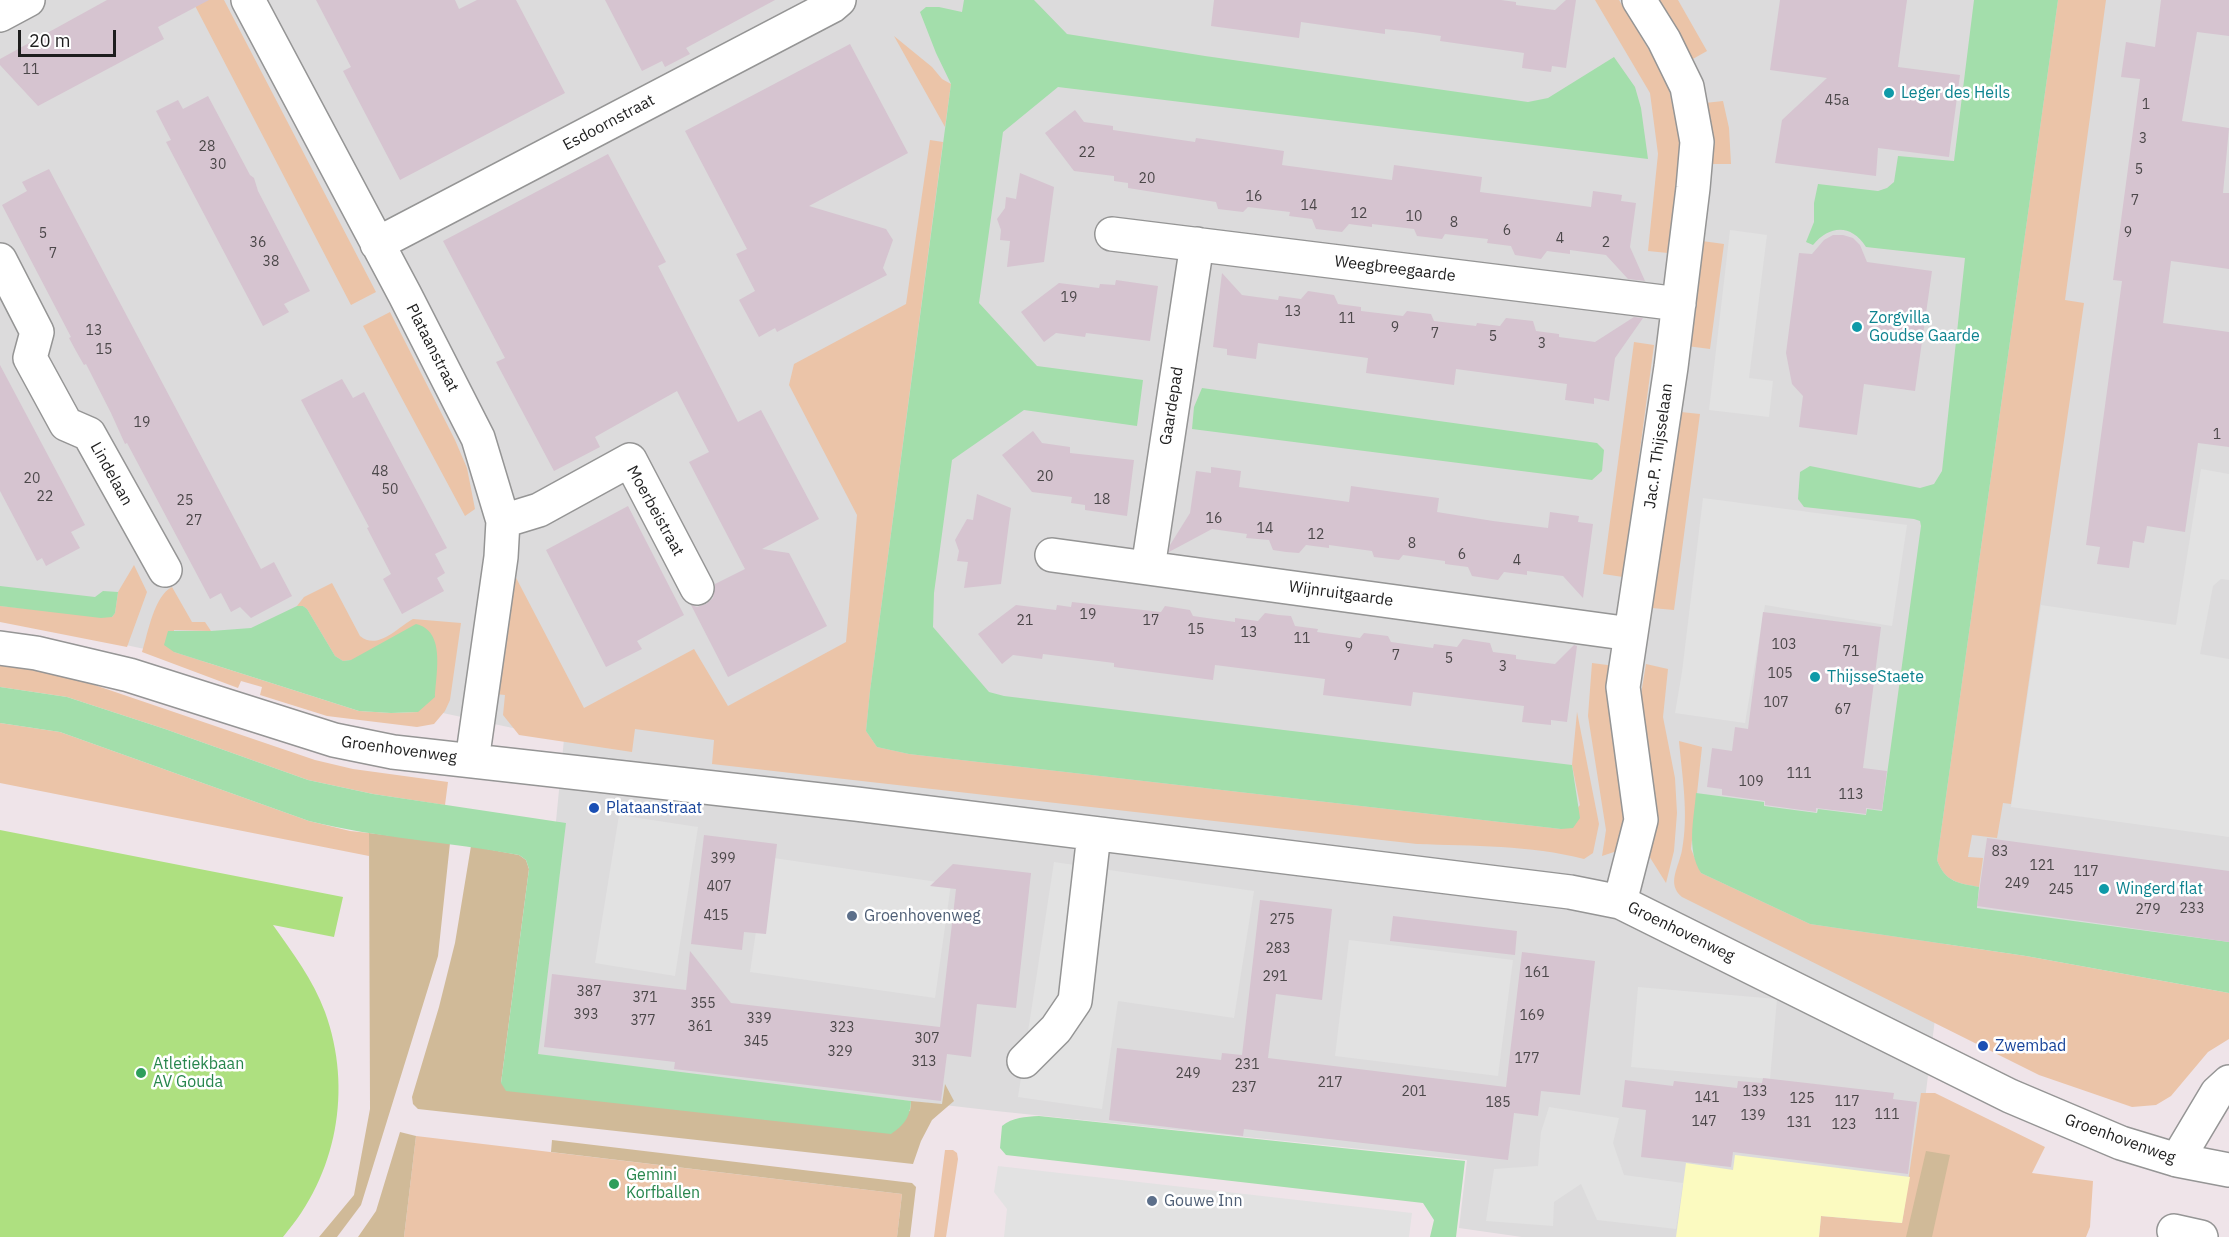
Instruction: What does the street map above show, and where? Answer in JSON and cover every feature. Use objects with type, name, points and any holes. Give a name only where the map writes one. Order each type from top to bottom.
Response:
[{"type":"street","points":[[0,15],[28,0]]},
{"type":"street","name":"Plataanstraat","points":[[248,0],[478,438],[503,521],[501,557],[472,761]]},
{"type":"street","name":"Esdoornstraat","points":[[378,244],[832,6],[839,0]]},
{"type":"street","name":"Jac.P. Thijsselaan","points":[[1620,902],[1641,820],[1623,687],[1679,304],[1694,188],[1697,142],[1687,87],[1664,40],[1639,0]]},
{"type":"street","name":"Weegbreegaarde","points":[[1112,234],[1679,304]]},
{"type":"street","name":"Gaardepad","points":[[1148,568],[1197,244]]},
{"type":"street","name":"Lindelaan","points":[[0,260],[37,332],[30,358],[66,424],[89,434],[165,570]]},
{"type":"street","name":"Moerbeistraat","points":[[503,521],[539,510],[630,460],[697,588]]},
{"type":"street","name":"Wijnruitgaarde","points":[[1052,555],[1631,634]]},
{"type":"street","name":"Groenhovenweg","points":[[0,648],[36,653],[129,675],[334,740],[393,753],[856,804],[1570,892],[1620,902],[2010,1096],[2121,1143],[2177,1160],[2229,1170]]},
{"type":"street","points":[[1024,1061],[1056,1029],[1075,1001],[1094,834]]},
{"type":"street","points":[[2177,1160],[2217,1093],[2229,1082]]},
{"type":"shaded area","points":[[0,0],[2061,0],[1908,1237],[1522,1237],[1459,1228],[1467,1160],[996,1111],[533,1057],[564,739],[28,624],[0,620]]},
{"type":"shaded area","points":[[192,0],[224,0],[376,292],[351,305]]},
{"type":"shaded area","points":[[964,0],[1034,0],[1067,34],[1528,102],[1548,98],[1614,57],[1635,87],[1641,108],[1648,159],[1058,87],[1003,132],[979,303],[1037,366],[1143,380],[1137,426],[1024,410],[952,460],[934,593],[933,627],[989,692],[1004,696],[1572,765],[1580,818],[1573,828],[1561,829],[909,754],[877,747],[866,731],[870,691],[951,84],[920,12],[926,7],[939,7],[962,12]]},
{"type":"shaded area","points":[[1595,0],[1619,0],[1667,80],[1681,145],[1668,253],[1648,251],[1658,154],[1650,93]]},
{"type":"shaded area","points":[[1657,0],[1678,0],[1707,51],[1691,60]]},
{"type":"shaded area","points":[[1974,0],[2058,0],[1937,860],[1948,877],[1979,887],[1977,908],[2229,942],[2229,993],[2026,956],[1810,924],[1701,873],[1696,864],[1692,834],[1696,793],[1764,802],[1764,806],[1817,813],[1818,809],[1866,815],[1867,809],[1882,811],[1920,521],[1804,507],[1798,499],[1800,472],[1810,466],[1920,488],[1934,484],[1942,471],[1965,258],[1866,247],[1854,234],[1840,230],[1826,234],[1813,245],[1806,242],[1814,222],[1814,203],[1818,184],[1878,191],[1894,182],[1898,156],[1954,161]]},
{"type":"shaded area","points":[[2058,0],[2106,0],[2065,300],[2084,303],[2011,804],[2003,803],[1997,838],[1972,835],[1968,857],[1983,858],[1979,887],[1948,877],[1937,860]]},
{"type":"shaded area","points":[[2077,0],[2229,0],[2229,966],[1949,927]]},
{"type":"shaded area","points":[[894,36],[932,67],[942,79],[951,84],[945,127]]},
{"type":"shaded area","points":[[1723,101],[1729,128],[1731,164],[1712,164],[1705,103]]},
{"type":"shaded area","points":[[930,140],[943,142],[870,691],[866,731],[877,747],[909,754],[1561,829],[1580,805],[1572,765],[1577,712],[1599,824],[1593,853],[1584,859],[1522,849],[1417,844],[712,764],[714,740],[635,729],[632,752],[519,735],[503,715],[505,695],[495,694],[512,570],[584,708],[694,649],[728,706],[846,642],[857,515],[789,385],[794,364],[906,304]]},
{"type":"shaded area","points":[[1730,230],[1767,235],[1749,378],[1773,381],[1769,417],[1709,410]]},
{"type":"shaded area","points":[[1702,241],[1724,244],[1710,349],[1687,346]]},
{"type":"shaded area","points":[[390,312],[467,468],[475,509],[465,516],[363,326]]},
{"type":"shaded area","points":[[1634,342],[1654,345],[1623,577],[1603,574]]},
{"type":"shaded area","points":[[1202,388],[1597,443],[1604,450],[1602,471],[1592,480],[1192,429],[1194,407]]},
{"type":"shaded area","points":[[1681,412],[1700,414],[1674,610],[1652,608]]},
{"type":"shaded area","points":[[2201,469],[2229,474],[2229,580],[2221,579],[2213,586],[2200,654],[2229,659],[2229,837],[2011,807],[2041,605],[2176,625]]},
{"type":"shaded area","points":[[1703,498],[1907,525],[1892,626],[1765,605],[1745,723],[1675,713]]},
{"type":"shaded area","points":[[134,565],[147,592],[127,647],[0,622],[0,606],[112,617],[115,613],[118,592]]},
{"type":"shaded area","points":[[332,583],[360,636],[367,640],[374,641],[388,636],[413,619],[461,623],[450,700],[445,711],[434,724],[417,727],[327,716],[260,695],[262,687],[241,681],[238,688],[142,652],[156,607],[172,587],[192,622],[205,622],[211,631],[174,630],[174,652],[359,711],[418,712],[351,660],[343,661],[335,656],[307,609],[297,606],[304,597]]},
{"type":"shaded area","points":[[0,586],[95,597],[103,591],[118,592],[115,613],[112,617],[101,618],[0,606]]},
{"type":"shaded area","points":[[297,606],[307,609],[335,656],[343,661],[351,660],[416,624],[425,628],[432,635],[437,654],[435,697],[418,712],[359,711],[174,652],[164,645],[168,631],[251,628]]},
{"type":"shaded area","points":[[1592,663],[1615,666],[1625,826],[1620,850],[1602,856],[1606,830],[1588,716]]},
{"type":"shaded area","points":[[1646,664],[1668,669],[1663,717],[1675,778],[1677,813],[1674,851],[1666,883],[1649,856],[1640,700]]},
{"type":"shaded area","points":[[0,665],[47,671],[74,678],[315,760],[353,769],[448,782],[445,805],[373,794],[308,780],[67,697],[0,687]]},
{"type":"shaded area","points":[[0,687],[67,697],[308,780],[373,794],[566,823],[538,1054],[911,1101],[908,1117],[891,1134],[506,1091],[501,1083],[529,869],[526,860],[519,855],[361,832],[309,821],[60,732],[0,723]]},
{"type":"shaded area","points":[[0,723],[60,732],[309,821],[369,833],[369,856],[0,783]]},
{"type":"shaded area","points":[[1679,741],[1702,747],[1691,849],[1701,873],[1810,924],[2026,956],[2229,993],[2229,1039],[2208,1052],[2171,1096],[2156,1105],[2132,1107],[2039,1075],[1682,897],[1677,892],[1674,881],[1682,850],[1685,823]]},
{"type":"shaded area","points":[[619,815],[698,827],[675,976],[595,963]]},
{"type":"shaded area","name":"Atletiekbaan AV Gouda","points":[[0,830],[343,897],[334,937],[273,925],[302,967],[320,1000],[333,1041],[338,1071],[335,1130],[327,1159],[316,1187],[301,1213],[283,1237],[0,1237]]},
{"type":"shaded area","points":[[369,833],[450,843],[438,956],[361,1205],[337,1237],[319,1237],[354,1195],[370,1109]]},
{"type":"shaded area","points":[[471,846],[519,855],[526,860],[529,869],[501,1083],[910,1111],[911,1101],[942,1104],[945,1084],[954,1101],[932,1120],[913,1164],[418,1109],[413,1104],[412,1097],[439,1007],[455,943]]},
{"type":"shaded area","name":"Groenhovenweg","points":[[767,857],[951,884],[935,998],[750,972]]},
{"type":"shaded area","points":[[1054,862],[1254,891],[1234,1018],[1118,1001],[1102,1109],[1018,1097]]},
{"type":"shaded area","points":[[1349,940],[1513,960],[1498,1076],[1335,1056]]},
{"type":"shaded area","points":[[1638,987],[1777,999],[1770,1079],[1631,1067]]},
{"type":"shaded area","points":[[1921,1093],[1935,1093],[2045,1147],[2032,1173],[2093,1181],[2090,1227],[2086,1237],[1819,1237],[1821,1216],[1902,1223]]},
{"type":"shaded area","points":[[1549,1107],[1619,1118],[1613,1143],[1624,1175],[1683,1183],[1676,1229],[1597,1220],[1581,1184],[1554,1202],[1553,1226],[1486,1221],[1494,1169],[1538,1166],[1541,1132]]},
{"type":"shaded area","points":[[1039,1116],[1465,1161],[1456,1237],[1430,1237],[1434,1220],[1423,1203],[1006,1155],[1000,1148],[1002,1126],[1015,1119]]},
{"type":"shaded area","points":[[400,1132],[416,1136],[404,1237],[358,1237],[376,1211]]},
{"type":"shaded area","name":"Gemini Korfballen","points":[[416,1136],[902,1194],[897,1237],[404,1237]]},
{"type":"shaded area","points":[[552,1140],[912,1183],[916,1187],[910,1237],[897,1237],[902,1194],[551,1152]]},
{"type":"shaded area","points":[[945,1150],[953,1150],[957,1153],[958,1159],[946,1237],[934,1237]]},
{"type":"shaded area","points":[[1926,1151],[1950,1155],[1932,1237],[1906,1237]]},
{"type":"shaded area","points":[[1735,1155],[1910,1177],[1902,1223],[1821,1216],[1819,1237],[1676,1237],[1686,1163],[1733,1170]]},
{"type":"shaded area","name":"Gouwe Inn","points":[[998,1166],[1412,1213],[1409,1237],[1004,1237],[1007,1209],[994,1192]]},
{"type":"building","points":[[107,0],[209,0],[158,27],[164,39],[38,106],[0,65],[0,59]]},
{"type":"building","points":[[316,0],[455,0],[459,9],[477,0],[516,0],[565,93],[400,180],[343,71],[351,67]]},
{"type":"building","points":[[605,0],[775,0],[686,48],[690,54],[665,67],[662,61],[642,71]]},
{"type":"building","points":[[1214,0],[1501,0],[1516,2],[1516,5],[1555,10],[1566,0],[1576,0],[1566,68],[1552,66],[1551,72],[1522,68],[1524,53],[1440,41],[1441,36],[1413,32],[1385,29],[1385,34],[1301,22],[1299,38],[1211,26]]},
{"type":"building","name":"Leger des Heils","points":[[1780,0],[1907,0],[1898,67],[1960,75],[1949,157],[1878,148],[1876,176],[1775,163],[1782,120],[1827,78],[1770,70]]},
{"type":"building","points":[[2161,0],[2229,0],[2229,36],[2197,32],[2182,121],[2229,128],[2223,193],[2229,193],[2229,269],[2171,261],[2163,323],[2229,332],[2229,447],[2198,443],[2185,532],[2147,526],[2144,543],[2133,541],[2129,568],[2097,564],[2100,547],[2086,545],[2122,281],[2113,280],[2140,79],[2121,77],[2126,42],[2155,47]]},
{"type":"building","points":[[850,44],[908,153],[809,206],[886,229],[893,240],[883,268],[887,275],[777,332],[775,328],[759,337],[739,300],[755,291],[736,254],[747,249],[685,131]]},
{"type":"building","points":[[208,96],[250,175],[254,178],[258,191],[310,291],[284,304],[289,312],[263,326],[166,142],[171,140],[156,111],[178,100],[183,109]]},
{"type":"building","points":[[1075,110],[1084,122],[1113,126],[1113,130],[1195,142],[1196,138],[1284,151],[1282,165],[1392,180],[1394,165],[1482,177],[1480,192],[1591,207],[1593,191],[1622,195],[1621,201],[1636,203],[1630,247],[1645,281],[1628,279],[1606,255],[1570,250],[1570,254],[1547,251],[1541,259],[1515,255],[1511,246],[1487,243],[1488,239],[1445,234],[1442,239],[1417,236],[1414,229],[1372,224],[1372,227],[1349,224],[1342,232],[1316,229],[1312,219],[1289,216],[1290,212],[1248,207],[1243,212],[1218,209],[1216,202],[1128,188],[1128,183],[1114,181],[1114,176],[1074,171],[1045,133]]},
{"type":"building","points":[[608,154],[666,262],[658,266],[738,422],[761,410],[819,519],[762,549],[789,553],[827,626],[728,677],[691,605],[697,607],[706,604],[713,598],[715,584],[745,569],[689,462],[709,452],[677,391],[595,437],[600,447],[554,471],[496,362],[505,358],[443,241]]},
{"type":"building","points":[[49,169],[261,569],[274,562],[292,596],[251,618],[240,607],[231,612],[221,593],[210,599],[127,443],[125,444],[86,364],[84,365],[69,338],[71,337],[2,205],[27,191],[22,182]]},
{"type":"building","points":[[1020,173],[1054,187],[1044,262],[1007,267],[1010,241],[1000,240],[1001,230],[997,219],[1005,208],[1006,197],[1016,199]]},
{"type":"building","name":"Zorgvilla Goudse Gaarde","points":[[1833,235],[1853,238],[1860,245],[1867,262],[1932,271],[1915,391],[1864,384],[1857,435],[1799,427],[1803,396],[1792,384],[1786,353],[1799,253],[1812,254],[1824,240]]},
{"type":"building","points":[[1222,273],[1242,295],[1278,300],[1279,296],[1301,299],[1308,291],[1334,295],[1338,304],[1361,307],[1361,311],[1403,316],[1407,311],[1431,314],[1434,321],[1476,326],[1477,323],[1500,326],[1506,318],[1533,321],[1536,331],[1595,342],[1634,317],[1643,318],[1615,358],[1609,401],[1594,398],[1594,404],[1565,400],[1567,384],[1456,369],[1454,385],[1366,373],[1368,358],[1258,343],[1256,359],[1227,355],[1227,349],[1213,347]]},
{"type":"building","points":[[1116,280],[1158,286],[1150,341],[1086,333],[1085,337],[1056,333],[1044,342],[1021,312],[1059,283],[1099,288],[1100,284],[1115,285]]},
{"type":"building","points":[[0,365],[85,525],[71,532],[80,548],[46,566],[42,558],[37,561],[0,491]]},
{"type":"building","points":[[342,379],[353,398],[364,392],[447,548],[435,554],[445,573],[437,578],[444,591],[402,614],[383,579],[391,574],[367,528],[369,527],[301,400]]},
{"type":"building","points":[[1033,431],[1042,443],[1070,447],[1070,453],[1134,460],[1127,516],[1085,510],[1085,505],[1071,503],[1072,497],[1032,492],[1002,455]]},
{"type":"building","points":[[1211,467],[1241,471],[1239,487],[1349,502],[1351,486],[1439,498],[1437,512],[1493,521],[1548,528],[1550,512],[1579,516],[1578,522],[1593,524],[1583,598],[1563,576],[1527,571],[1527,575],[1504,572],[1498,580],[1472,576],[1468,567],[1445,564],[1445,561],[1403,555],[1399,560],[1374,557],[1372,551],[1329,545],[1329,548],[1306,545],[1299,553],[1286,552],[1273,550],[1269,540],[1246,538],[1247,534],[1212,529],[1169,552],[1170,545],[1190,513],[1196,471],[1211,473]]},
{"type":"building","points":[[977,494],[1011,508],[1001,584],[964,588],[968,562],[957,561],[959,551],[955,540],[967,519],[973,520]]},
{"type":"building","points":[[628,506],[684,615],[637,641],[642,649],[606,667],[546,550]]},
{"type":"building","points":[[1072,602],[1161,612],[1165,606],[1190,610],[1193,616],[1235,622],[1235,618],[1258,621],[1265,613],[1291,616],[1295,626],[1318,629],[1317,632],[1360,638],[1364,633],[1388,636],[1391,642],[1433,648],[1434,644],[1457,647],[1463,639],[1490,643],[1493,652],[1516,655],[1516,659],[1555,664],[1574,645],[1577,646],[1567,722],[1551,720],[1551,725],[1522,722],[1524,706],[1413,692],[1411,706],[1323,695],[1325,679],[1215,665],[1213,680],[1114,667],[1114,663],[1043,654],[1042,659],[1013,655],[1002,664],[978,634],[1016,605],[1056,610],[1057,605],[1071,607]]},
{"type":"building","name":"ThijsseStaete","points":[[1763,612],[1881,627],[1863,768],[1887,771],[1882,810],[1866,808],[1866,814],[1816,808],[1816,812],[1765,805],[1765,801],[1722,795],[1722,789],[1707,787],[1712,748],[1732,751],[1735,727],[1748,729]]},
{"type":"building","points":[[704,835],[777,844],[766,934],[744,932],[742,950],[691,944]]},
{"type":"building","name":"Wingerd flat","points":[[1987,838],[2229,871],[2229,942],[1977,906]]},
{"type":"building","points":[[953,864],[1031,873],[1016,1008],[977,1004],[971,1057],[947,1054],[941,1101],[674,1069],[675,1062],[544,1047],[552,974],[686,990],[690,951],[731,1003],[940,1027],[956,889],[930,886]]},
{"type":"building","points":[[1260,900],[1332,909],[1322,1000],[1276,994],[1268,1058],[1506,1087],[1522,952],[1595,961],[1580,1095],[1541,1091],[1538,1116],[1514,1113],[1508,1160],[1244,1129],[1243,1136],[1109,1120],[1117,1048],[1221,1060],[1222,1053],[1242,1055]]},
{"type":"building","points":[[1393,916],[1517,931],[1515,955],[1390,941]]},
{"type":"building","points":[[1763,1078],[1894,1093],[1893,1099],[1917,1102],[1908,1174],[1733,1152],[1731,1167],[1641,1157],[1646,1110],[1622,1107],[1625,1080],[1673,1086],[1674,1081],[1737,1088],[1738,1081],[1762,1083]]},
{"type":"place","name":"Leger des Heils","points":[[1889,93]]},
{"type":"place","name":"Zorgvilla Goudse Gaarde","points":[[1857,327]]},
{"type":"place","name":"ThijsseStaete","points":[[1815,677]]},
{"type":"place","name":"Plataanstraat","points":[[594,808]]},
{"type":"place","name":"Wingerd flat","points":[[2104,889]]},
{"type":"place","name":"Groenhovenweg","points":[[852,916]]},
{"type":"place","name":"Zwembad","points":[[1983,1046]]},
{"type":"place","name":"Atletiekbaan AV Gouda","points":[[141,1073]]},
{"type":"place","name":"Gemini Korfballen","points":[[614,1184]]},
{"type":"place","name":"Gouwe Inn","points":[[1152,1201]]}]
